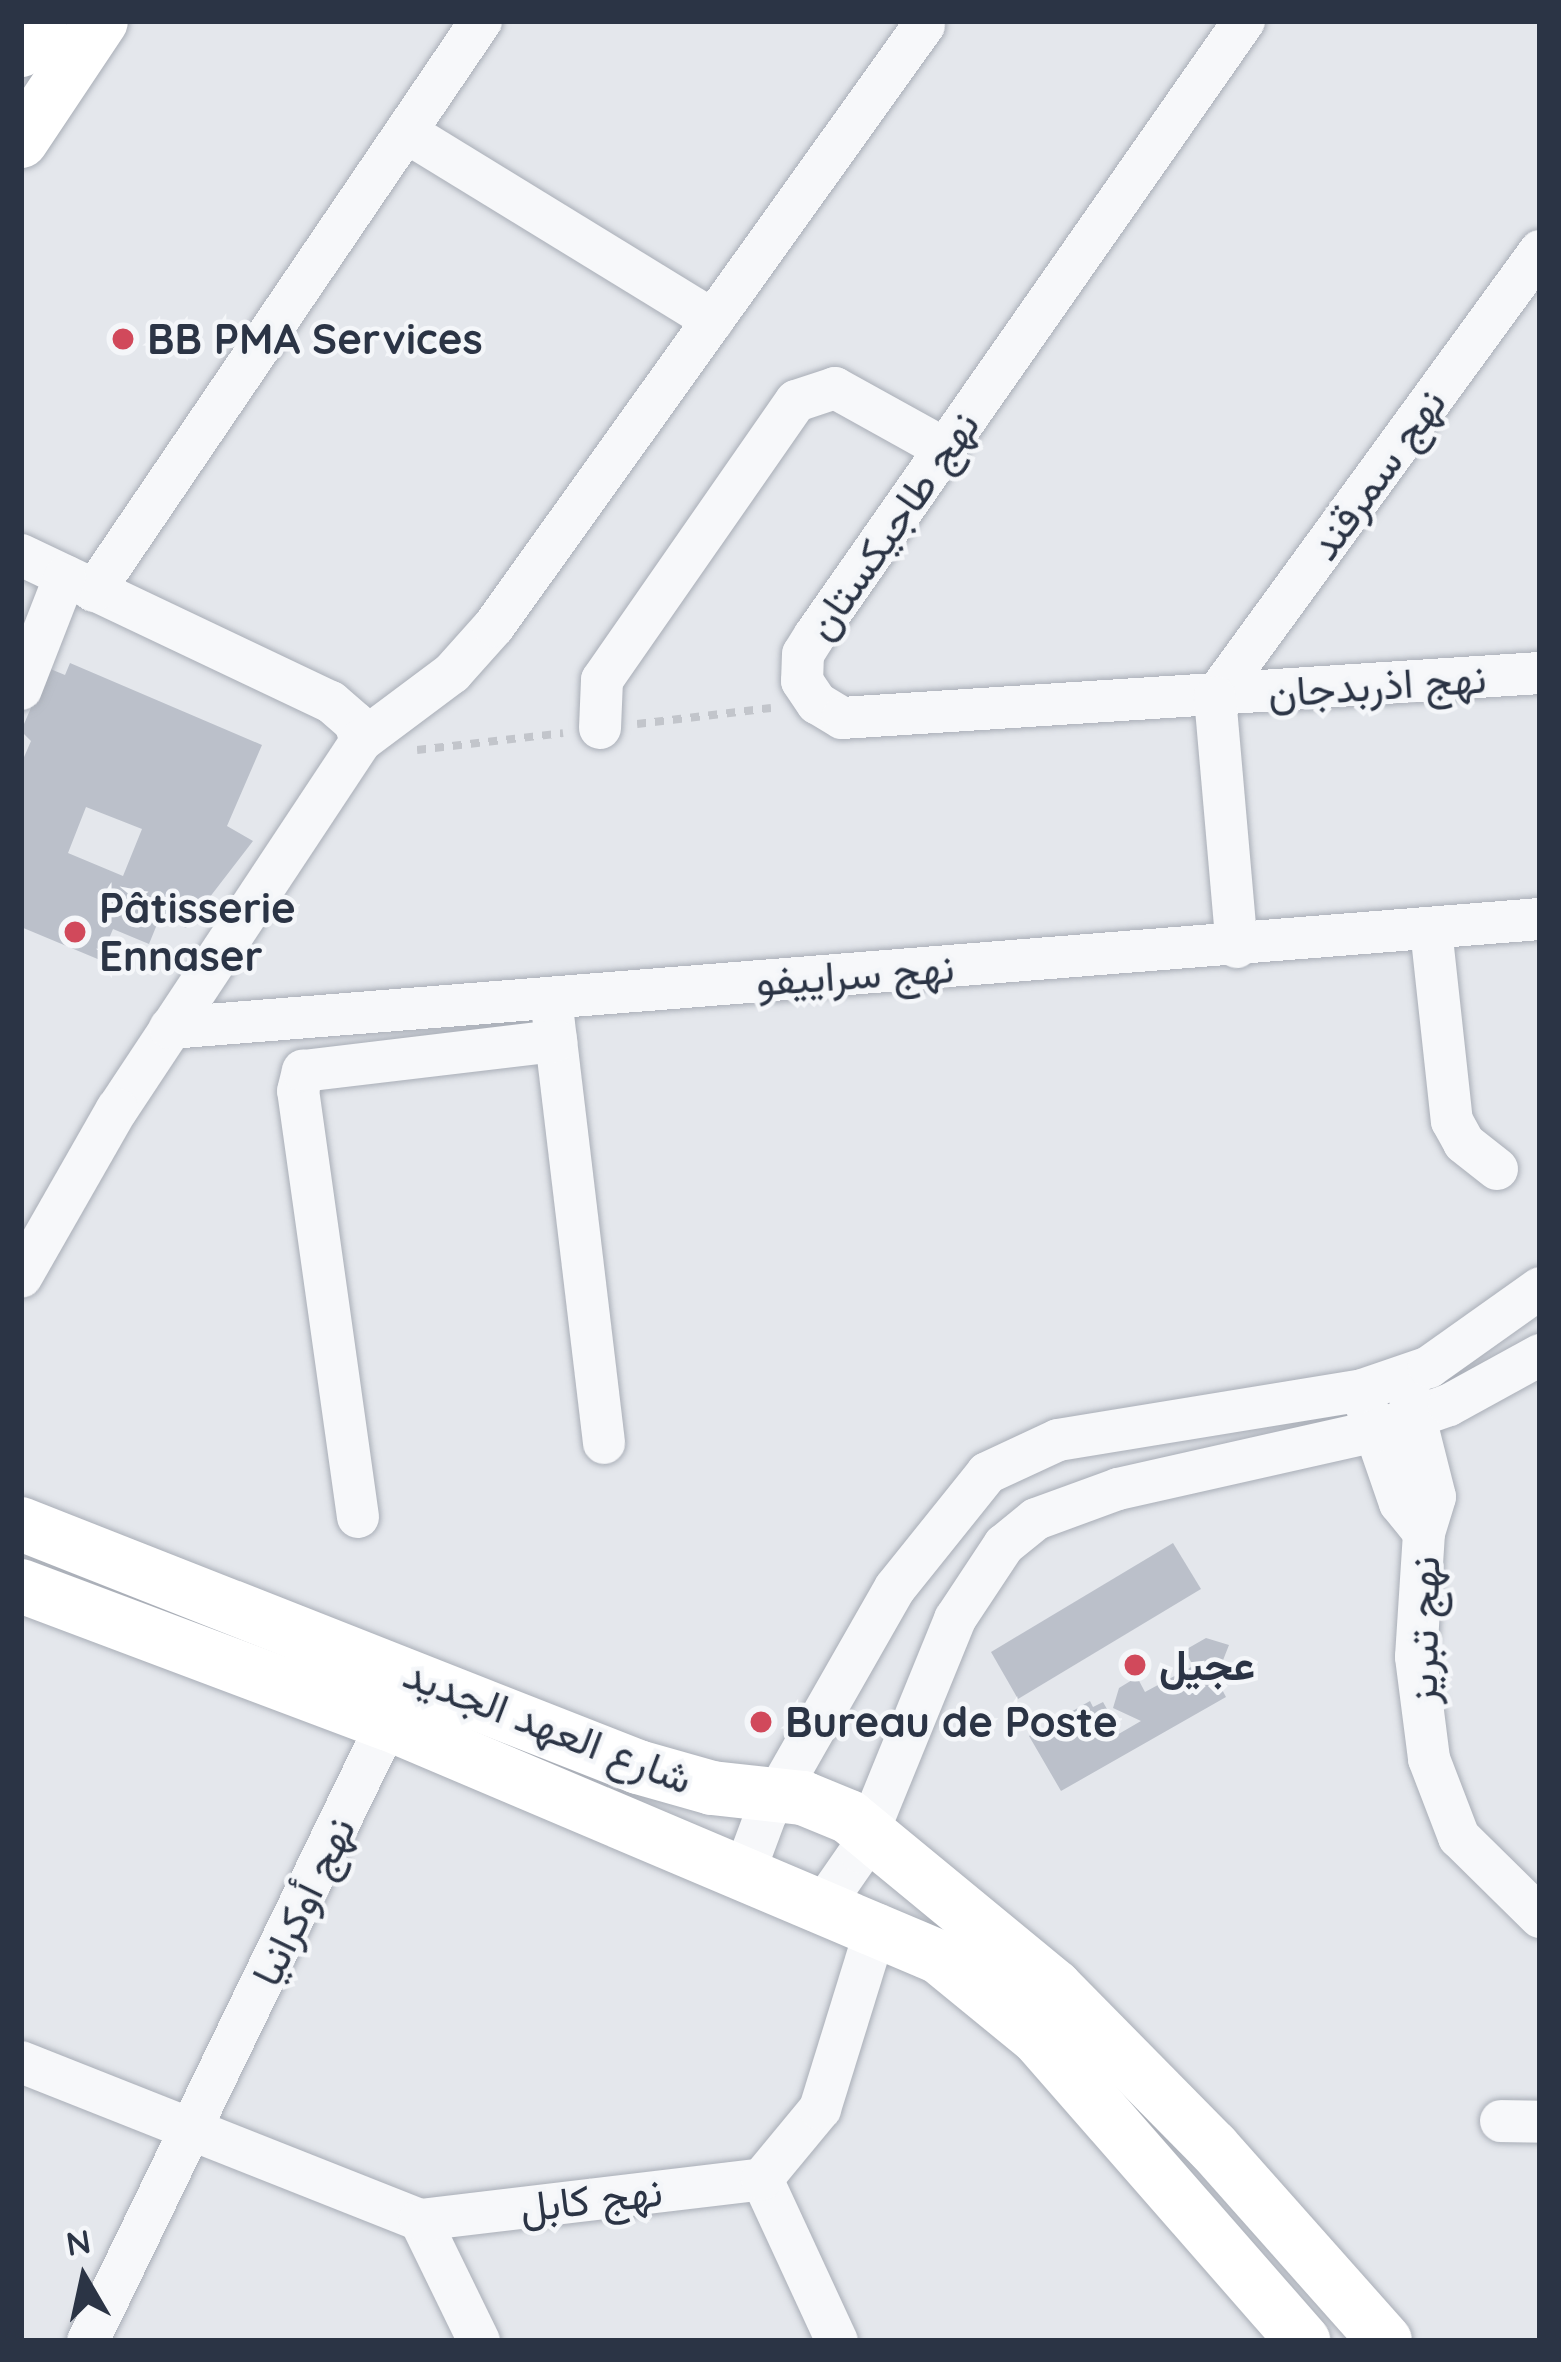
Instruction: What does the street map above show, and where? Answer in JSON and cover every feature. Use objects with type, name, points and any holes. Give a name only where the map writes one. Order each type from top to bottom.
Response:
[{"type":"main road","points":[[21,50],[40,21]]},
{"type":"main road","points":[[21,141],[101,21]]},
{"type":"main road","name":"شارع العهد الجديد","points":[[21,1524],[410,1673],[638,1767],[826,1806],[870,1831],[1055,1988],[1214,2147],[1385,2341]]},
{"type":"main road","name":"شارع العهد الجديد","points":[[21,1586],[389,1724],[877,1925],[968,1976],[1038,2038],[1304,2341]]},
{"type":"street","points":[[21,689],[80,584],[481,21]]},
{"type":"street","name":"نهج طاجيكستان","points":[[1215,697],[842,718],[817,703],[802,680],[803,654],[1244,21]]},
{"type":"street","points":[[21,1277],[170,1028],[361,741],[452,673],[494,626],[922,22]]},
{"type":"street","points":[[406,131],[713,320]]},
{"type":"street","name":"نهج سمرقند","points":[[1215,697],[1540,251]]},
{"type":"street","points":[[600,728],[602,680],[796,401],[835,388],[945,449]]},
{"type":"street","points":[[21,555],[332,702],[355,723],[361,741]]},
{"type":"street","name":"نهج اذربدجان","points":[[1215,697],[1540,674]]},
{"type":"street","points":[[1215,697],[1237,947]]},
{"type":"street","name":"نهج سراييفو","points":[[170,1028],[1237,947],[1540,919]]},
{"type":"street","points":[[1431,929],[1452,1121],[1464,1143],[1497,1169]]},
{"type":"street","points":[[551,996],[604,1443]]},
{"type":"street","points":[[358,1517],[298,1091],[303,1071],[556,1041]]},
{"type":"street","points":[[744,1873],[778,1795],[895,1588],[987,1473],[1058,1441],[1362,1390],[1404,1376],[1481,1335],[1540,1288]]},
{"type":"street","points":[[824,1904],[870,1831],[955,1619],[1004,1545],[1036,1519],[1118,1489],[1418,1417],[1540,1354]]},
{"type":"street","points":[[1404,1376],[1435,1497],[1424,1533]]},
{"type":"street","name":"نهج تبريز","points":[[1362,1390],[1400,1503],[1424,1533],[1416,1657],[1429,1759],[1459,1837],[1540,1917]]},
{"type":"street","name":"نهج أوكرانيا","points":[[88,2341],[410,1673]]},
{"type":"street","points":[[837,2341],[762,2179],[820,2109],[877,1925]]},
{"type":"street","points":[[21,2062],[420,2220],[479,2341]]},
{"type":"street","name":"نهج كابل","points":[[420,2220],[762,2179]]},
{"type":"building","points":[[70,663],[262,745],[227,826],[253,841],[186,928],[160,917],[149,944],[113,929],[100,960],[21,927],[21,764],[31,741],[21,731],[48,668],[65,675]],"holes":[[[86,807],[142,829],[123,876],[68,853]]]},
{"type":"building","points":[[1173,1543],[1201,1589],[1018,1699],[991,1652]]},
{"type":"building","points":[[1206,1638],[1229,1645],[1216,1678],[1226,1697],[1061,1791],[1029,1736],[1090,1701],[1093,1707],[1103,1702],[1116,1725],[1105,1731],[1110,1739],[1141,1721],[1113,1708],[1119,1688],[1137,1677],[1145,1692],[1193,1666],[1185,1650]]},
{"type":"place","name":"BB PMA Services","points":[[123,339]]},
{"type":"place","name":"Pâtisserie Ennaser","points":[[75,932]]},
{"type":"place","name":"عجيل","points":[[1135,1665]]},
{"type":"place","name":"Bureau de Poste","points":[[761,1722]]}]
